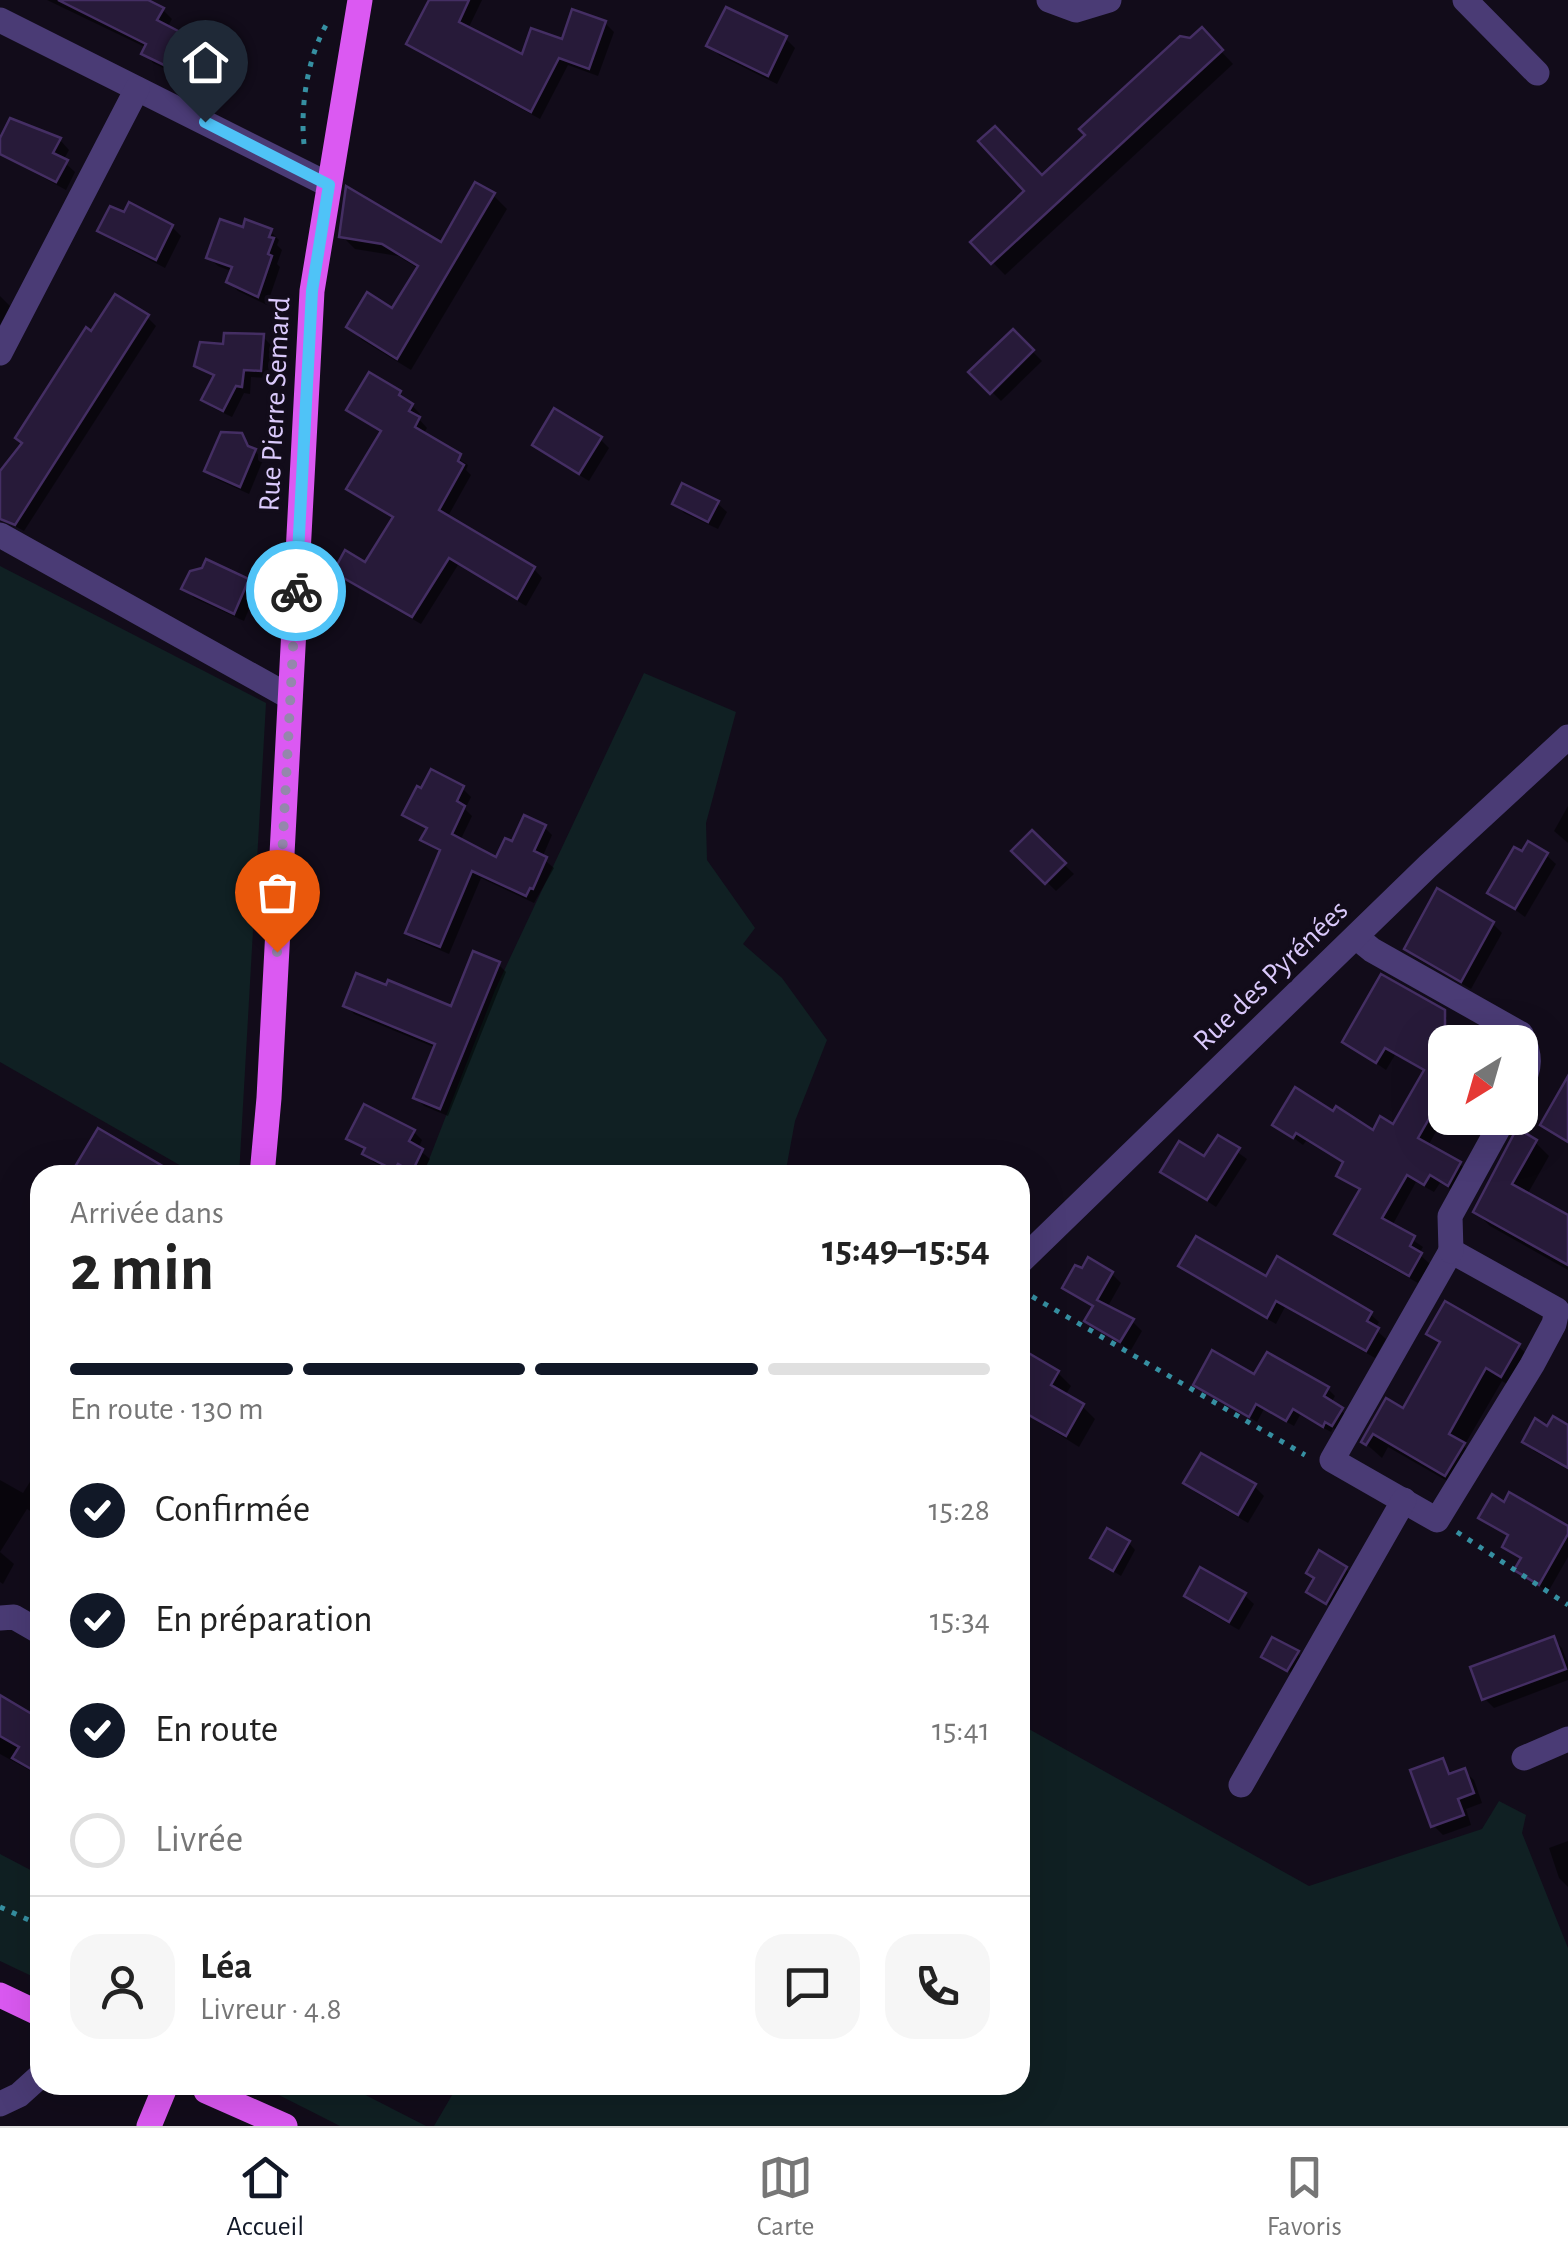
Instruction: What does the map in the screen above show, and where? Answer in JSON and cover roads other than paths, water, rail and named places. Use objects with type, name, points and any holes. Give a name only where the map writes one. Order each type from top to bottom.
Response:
[{"type":"main road","name":"Rue Pierre Semard","points":[[263,1165],[312,291],[360,0]]},
{"type":"main road","points":[[0,1995],[30,2009]]},
{"type":"main road","points":[[149,2126],[162,2095]]},
{"type":"main road","points":[[213,2095],[285,2126]]},
{"type":"street","points":[[1049,0],[1076,10],[1109,0]]},
{"type":"street","points":[[1466,0],[1537,73]]},
{"type":"street","points":[[0,20],[329,185]]},
{"type":"street","points":[[0,352],[137,89]]},
{"type":"street","points":[[0,535],[290,697]]},
{"type":"street","name":"Rue des Pyrénées","points":[[1030,1252],[1568,736]]},
{"type":"street","points":[[1356,937],[1372,950],[1504,1025]]},
{"type":"street","points":[[1451,1251],[1563,1310],[1437,1520],[1332,1460],[1451,1251],[1450,1216],[1495,1135]]},
{"type":"street","points":[[1241,1786],[1404,1500]]},
{"type":"street","points":[[0,1618],[14,1618],[30,1627]]},
{"type":"street","points":[[1524,1758],[1568,1739]]},
{"type":"street","points":[[0,2104],[30,2085]]}]
